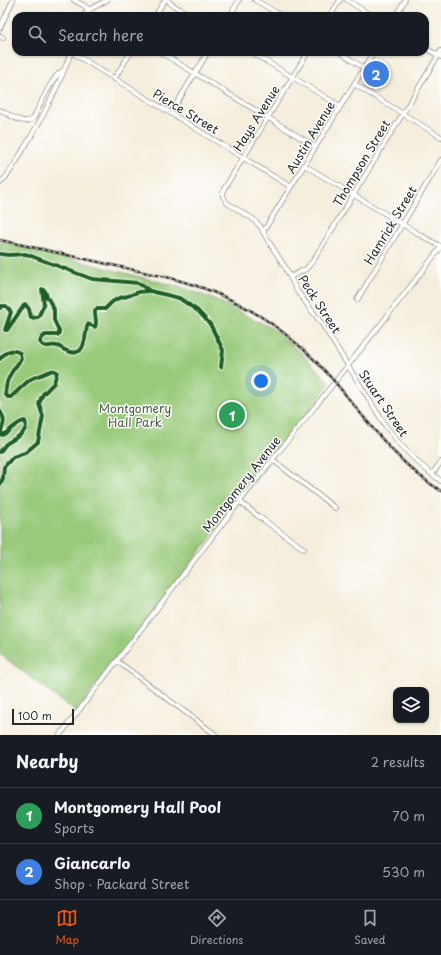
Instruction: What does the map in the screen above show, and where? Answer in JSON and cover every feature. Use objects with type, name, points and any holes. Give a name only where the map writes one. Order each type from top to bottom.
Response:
[{"type":"street","points":[[0,28],[13,0]]},
{"type":"street","points":[[74,0],[84,2],[90,10]]},
{"type":"street","points":[[88,12],[107,0]]},
{"type":"street","points":[[158,12],[166,0],[185,12]]},
{"type":"street","points":[[232,12],[239,0]]},
{"type":"street","points":[[255,0],[275,12]]},
{"type":"street","points":[[332,12],[340,0]]},
{"type":"street","points":[[346,0],[366,12]]},
{"type":"street","points":[[398,12],[405,0]]},
{"type":"street","points":[[429,50],[440,56]]},
{"type":"street","name":"Thompson Street","points":[[290,277],[306,269],[313,261],[440,56],[441,51]]},
{"type":"street","points":[[0,183],[9,173],[33,133],[69,56]]},
{"type":"street","name":"Pierce Street","points":[[77,56],[291,187]]},
{"type":"street","points":[[114,79],[128,56]]},
{"type":"street","points":[[166,56],[316,147]]},
{"type":"street","points":[[171,113],[206,56]]},
{"type":"street","points":[[257,56],[340,106]]},
{"type":"street","name":"Hays Avenue","points":[[223,194],[243,158],[306,56]]},
{"type":"street","points":[[345,56],[364,68]]},
{"type":"street","name":"Austin Avenue","points":[[263,232],[372,56]]},
{"type":"street","points":[[0,110],[20,120],[28,122],[31,121],[52,82],[58,73],[64,70]]},
{"type":"street","points":[[354,84],[441,137]]},
{"type":"street","name":"Hamrick Street","points":[[357,300],[441,160]]},
{"type":"street","points":[[304,166],[441,247]]},
{"type":"street","name":"Peck Street","points":[[223,194],[227,203],[249,216],[258,224],[283,264],[297,291],[318,319],[348,366]]},
{"type":"street","name":"Montgomery Avenue","points":[[60,735],[166,596],[441,247]]},
{"type":"street","name":"Stuart Street","points":[[348,366],[390,432],[408,452],[441,481]]},
{"type":"street","points":[[273,460],[335,508]]},
{"type":"street","points":[[432,474],[441,462]]},
{"type":"street","points":[[240,502],[304,549]]},
{"type":"street","points":[[117,661],[216,735]]},
{"type":"green space","name":"Montgomery Hall Park","points":[[0,241],[183,288],[216,300],[273,329],[303,355],[330,383],[76,712],[0,654]]},
{"type":"water","points":[[235,408],[239,412],[230,422],[225,418]]},
{"type":"railway","points":[[0,240],[192,284],[231,300],[264,318],[294,341],[321,367],[383,440],[409,467],[441,491]]},
{"type":"cycle path","points":[[0,254],[26,254],[92,279],[138,283],[150,291],[179,298],[198,311],[210,324],[223,350],[221,367]]},
{"type":"cycle path","points":[[0,308],[1,306],[6,306],[11,312],[5,330],[7,330],[25,304],[29,309],[31,318],[38,317],[44,305],[42,289],[45,291],[54,309],[54,320],[59,334],[45,335],[40,342],[44,346],[58,346],[64,350],[77,352],[83,347],[88,324],[95,327],[95,310],[105,309],[119,298],[138,292],[150,291]]},
{"type":"cycle path","points":[[0,359],[9,351],[20,353],[21,359],[11,373],[7,382],[5,394],[8,397],[11,397],[33,378],[52,371],[57,372],[54,383],[43,394],[39,404],[43,416],[38,442],[25,453],[13,457],[4,467],[3,478],[0,484]]},
{"type":"cycle path","points":[[0,411],[4,420],[0,433],[2,435],[22,421],[25,421],[26,425],[23,432],[6,444],[0,452]]},
{"type":"place","name":"Giancarlo","points":[[376,74]]},
{"type":"place","name":"Montgomery Hall Pool","points":[[232,415]]}]
